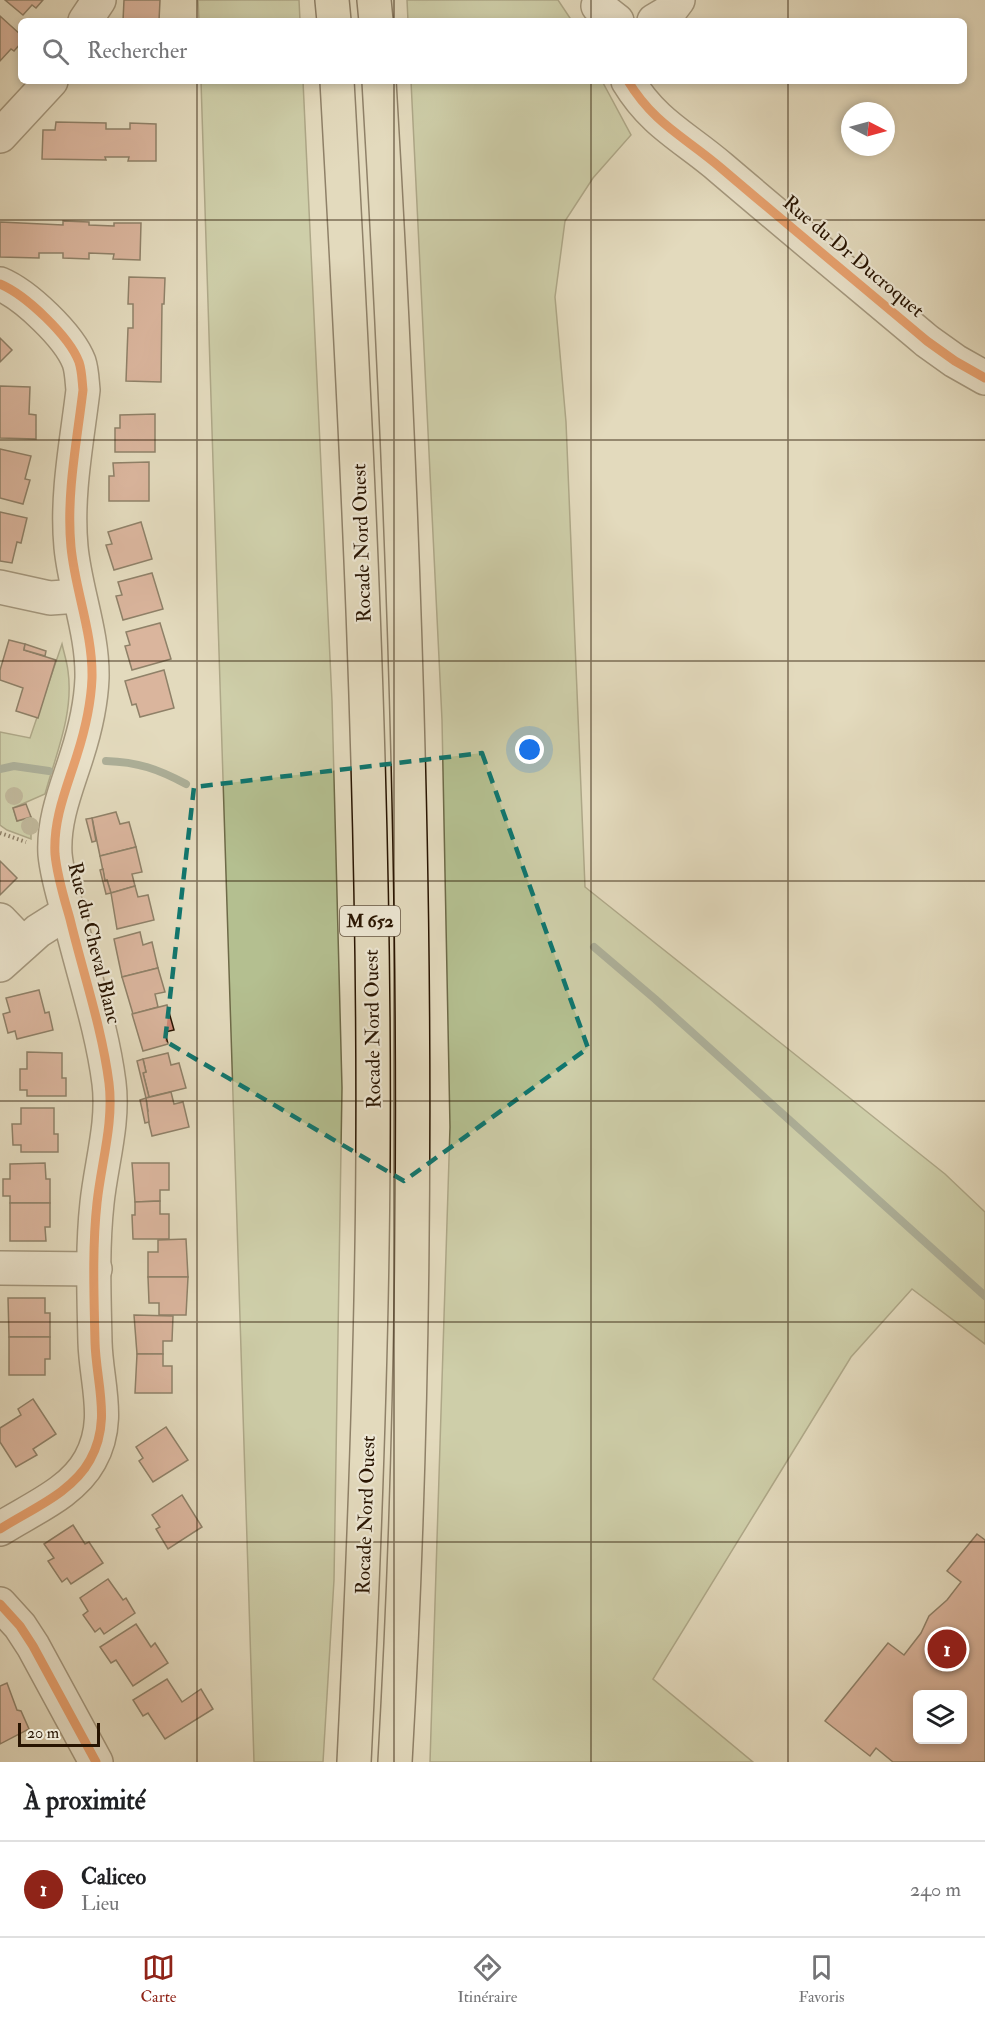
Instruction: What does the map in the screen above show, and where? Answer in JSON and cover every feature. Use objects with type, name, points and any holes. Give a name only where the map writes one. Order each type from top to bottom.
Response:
[{"type":"highway","points":[[332,0],[334,18]]},
{"type":"highway","points":[[374,0],[376,18]]},
{"type":"highway","name":"Rocade Nord Ouest","points":[[337,84],[362,568],[370,866],[373,1137],[368,1435],[354,1762]]},
{"type":"highway","name":"Rocade Nord Ouest","points":[[380,84],[406,635],[413,964],[411,1334],[404,1591],[395,1762]]},
{"type":"street","points":[[87,18],[99,0]]},
{"type":"street","points":[[0,136],[48,84]]},
{"type":"street","points":[[630,84],[656,117],[706,155]]},
{"type":"street","points":[[650,84],[666,112],[706,155]]},
{"type":"street","name":"Rue du Dr Ducroquet","points":[[706,155],[927,340],[955,361],[985,378]]},
{"type":"street","name":"Rue du Cheval Blanc","points":[[0,284],[16,292],[63,337],[78,362],[82,376],[83,390],[70,507],[71,548],[91,659],[90,698],[82,738],[60,807],[55,842],[56,863],[110,1087],[109,1122],[97,1202],[95,1269],[95,1349],[103,1401],[101,1433],[90,1460],[73,1484],[0,1528]]},
{"type":"street","points":[[0,588],[50,598],[80,596]]},
{"type":"street","points":[[0,920],[11,955],[38,931],[68,912]]},
{"type":"street","points":[[0,1268],[95,1269]]},
{"type":"street","points":[[0,1604],[20,1626],[33,1646],[96,1762]]},
{"type":"highlighted area","points":[[482,753],[588,1048],[404,1181],[165,1041],[194,787]]},
{"type":"green space","points":[[198,0],[299,0],[300,18],[199,18]]},
{"type":"green space","points":[[407,0],[558,0],[570,18],[408,18]]},
{"type":"green space","points":[[201,84],[303,84],[332,701],[342,1088],[334,1580],[323,1762],[254,1762]]},
{"type":"green space","points":[[411,84],[604,84],[631,135],[593,178],[565,221],[555,297],[566,422],[585,887],[945,1174],[985,1212],[985,1344],[912,1289],[851,1357],[653,1679],[753,1762],[430,1762],[450,1127],[442,720]]},
{"type":"green space","points":[[62,644],[68,668],[69,687],[66,718],[59,749],[45,794],[13,808],[17,821],[31,817],[31,839],[0,825],[0,732],[30,738]]},
{"type":"building","points":[[5,0],[43,0],[36,8],[32,5],[23,15]]},
{"type":"building","points":[[124,0],[160,0],[159,18],[123,18]]},
{"type":"building","points":[[0,16],[18,32],[18,46],[14,51],[11,49],[0,61]]},
{"type":"building","points":[[56,122],[106,123],[106,129],[130,129],[130,123],[156,124],[156,161],[128,161],[129,157],[105,157],[106,160],[42,159],[43,130],[55,130]]},
{"type":"building","points":[[63,221],[114,226],[114,223],[141,223],[140,260],[113,259],[114,254],[89,253],[89,259],[63,258],[63,253],[39,253],[39,258],[0,257],[0,222],[63,225]]},
{"type":"building","points":[[129,277],[165,278],[164,304],[162,304],[161,382],[126,381],[128,328],[133,328],[133,304],[128,304]]},
{"type":"building","points":[[0,338],[12,350],[0,362]]},
{"type":"building","points":[[0,386],[30,387],[29,414],[36,415],[36,439],[0,438]]},
{"type":"building","points":[[155,414],[155,452],[115,452],[115,428],[120,428],[120,415]]},
{"type":"building","points":[[0,449],[31,456],[25,479],[30,480],[23,504],[0,498]]},
{"type":"building","points":[[149,462],[149,501],[109,501],[109,476],[114,476],[113,463]]},
{"type":"building","points":[[0,512],[27,518],[21,543],[17,542],[12,563],[0,561]]},
{"type":"building","points":[[141,522],[152,559],[114,570],[106,545],[112,544],[108,532]]},
{"type":"building","points":[[152,573],[163,609],[123,620],[116,596],[122,595],[118,582]]},
{"type":"building","points":[[160,623],[171,659],[132,670],[125,646],[130,645],[126,632]]},
{"type":"building","points":[[9,640],[25,644],[24,650],[56,660],[38,718],[16,711],[23,688],[0,680],[0,670]]},
{"type":"building","points":[[25,644],[46,651],[45,656],[24,650]]},
{"type":"building","points":[[164,670],[174,708],[140,717],[136,704],[132,705],[125,681]]},
{"type":"building","points":[[26,804],[31,817],[17,821],[13,808]]},
{"type":"building","points":[[116,812],[120,824],[129,822],[136,847],[100,856],[92,818]]},
{"type":"building","points":[[92,818],[96,841],[92,842],[86,819]]},
{"type":"building","points":[[136,847],[142,872],[132,874],[135,886],[111,893],[107,880],[105,881],[100,856]]},
{"type":"building","points":[[0,861],[17,878],[0,895]]},
{"type":"building","points":[[103,869],[105,881],[107,880],[111,893],[106,894],[100,870]]},
{"type":"building","points":[[135,886],[138,897],[148,895],[154,920],[117,929],[111,893]]},
{"type":"building","points":[[140,932],[143,945],[152,942],[158,968],[122,977],[114,939]]},
{"type":"building","points":[[158,968],[165,992],[155,994],[158,1007],[133,1014],[122,977]]},
{"type":"building","points":[[39,990],[45,1013],[49,1012],[53,1030],[17,1039],[15,1031],[8,1033],[3,1014],[10,1012],[6,998]]},
{"type":"building","points":[[167,1005],[174,1030],[165,1032],[168,1044],[143,1051],[132,1014]]},
{"type":"building","points":[[27,1052],[62,1053],[62,1078],[66,1078],[66,1096],[27,1096],[27,1090],[20,1090],[20,1069],[27,1069]]},
{"type":"building","points":[[168,1053],[171,1065],[179,1063],[186,1088],[149,1097],[143,1073],[146,1072],[143,1059]]},
{"type":"building","points":[[143,1059],[146,1072],[143,1073],[149,1097],[146,1098],[137,1061]]},
{"type":"building","points":[[171,1092],[174,1104],[183,1102],[189,1127],[152,1136],[146,1111],[148,1111],[146,1098]]},
{"type":"building","points":[[146,1098],[149,1122],[145,1123],[140,1100]]},
{"type":"building","points":[[21,1108],[54,1108],[54,1134],[58,1134],[58,1152],[21,1152],[21,1145],[13,1145],[12,1124],[21,1124]]},
{"type":"building","points":[[45,1163],[46,1179],[50,1179],[50,1203],[10,1203],[10,1196],[3,1196],[3,1179],[10,1179],[10,1164]]},
{"type":"building","points":[[132,1163],[169,1163],[169,1190],[160,1190],[160,1201],[135,1202]]},
{"type":"building","points":[[160,1201],[160,1214],[169,1214],[169,1239],[133,1239],[132,1215],[135,1215],[135,1202]]},
{"type":"building","points":[[10,1203],[50,1203],[50,1227],[45,1227],[46,1241],[10,1241]]},
{"type":"building","points":[[186,1239],[188,1277],[148,1277],[148,1252],[158,1252],[158,1240]]},
{"type":"building","points":[[148,1277],[188,1277],[186,1315],[159,1315],[159,1303],[149,1303]]},
{"type":"building","points":[[8,1298],[45,1298],[45,1313],[50,1313],[50,1337],[9,1337]]},
{"type":"building","points":[[134,1315],[173,1316],[172,1341],[163,1341],[163,1354],[137,1354]]},
{"type":"building","points":[[9,1337],[50,1337],[50,1359],[45,1359],[45,1375],[9,1375]]},
{"type":"building","points":[[137,1354],[163,1354],[163,1366],[172,1366],[172,1393],[135,1393]]},
{"type":"building","points":[[33,1399],[56,1434],[33,1449],[37,1455],[16,1467],[0,1442],[0,1428],[21,1415],[18,1409]]},
{"type":"building","points":[[166,1427],[188,1460],[153,1482],[139,1461],[143,1458],[136,1447]]},
{"type":"building","points":[[182,1495],[202,1527],[168,1549],[156,1529],[160,1527],[152,1515]]},
{"type":"building","points":[[73,1525],[85,1544],[89,1542],[103,1563],[71,1584],[67,1578],[62,1582],[48,1561],[54,1558],[44,1544]]},
{"type":"building","points":[[977,1534],[985,1540],[985,1762],[893,1762],[876,1748],[870,1756],[825,1721],[888,1643],[904,1655],[921,1633],[929,1616],[947,1600],[961,1582],[947,1571]]},
{"type":"building","points":[[108,1579],[123,1600],[126,1598],[135,1613],[104,1634],[100,1628],[95,1632],[83,1615],[88,1611],[80,1598]]},
{"type":"building","points":[[136,1624],[151,1647],[155,1643],[168,1663],[133,1686],[116,1660],[111,1663],[100,1647]]},
{"type":"building","points":[[167,1679],[182,1702],[201,1689],[213,1709],[165,1739],[148,1713],[143,1716],[133,1700]]},
{"type":"building","points":[[7,1683],[17,1710],[21,1711],[29,1729],[0,1744],[0,1686]]},
{"type":"waterway","points":[[106,761],[148,767],[186,784]]},
{"type":"waterway","points":[[0,769],[14,766],[49,771]]},
{"type":"waterway","points":[[594,947],[655,999],[985,1296]]},
{"type":"cycle path","points":[[630,84],[648,108],[671,129],[708,157],[927,341],[955,361],[985,378]]},
{"type":"cycle path","points":[[0,284],[22,297],[46,317],[74,352],[81,372],[83,390],[73,468],[70,527],[73,563],[90,645],[92,678],[85,727],[58,816],[55,854],[61,887],[102,1042],[110,1098],[94,1238],[95,1342],[102,1416],[97,1445],[90,1460],[73,1482],[50,1499],[0,1529]]},
{"type":"cycle path","points":[[0,1604],[20,1626],[33,1646],[96,1762]]},
{"type":"place","name":"Caliceo","points":[[947,1649]]}]
